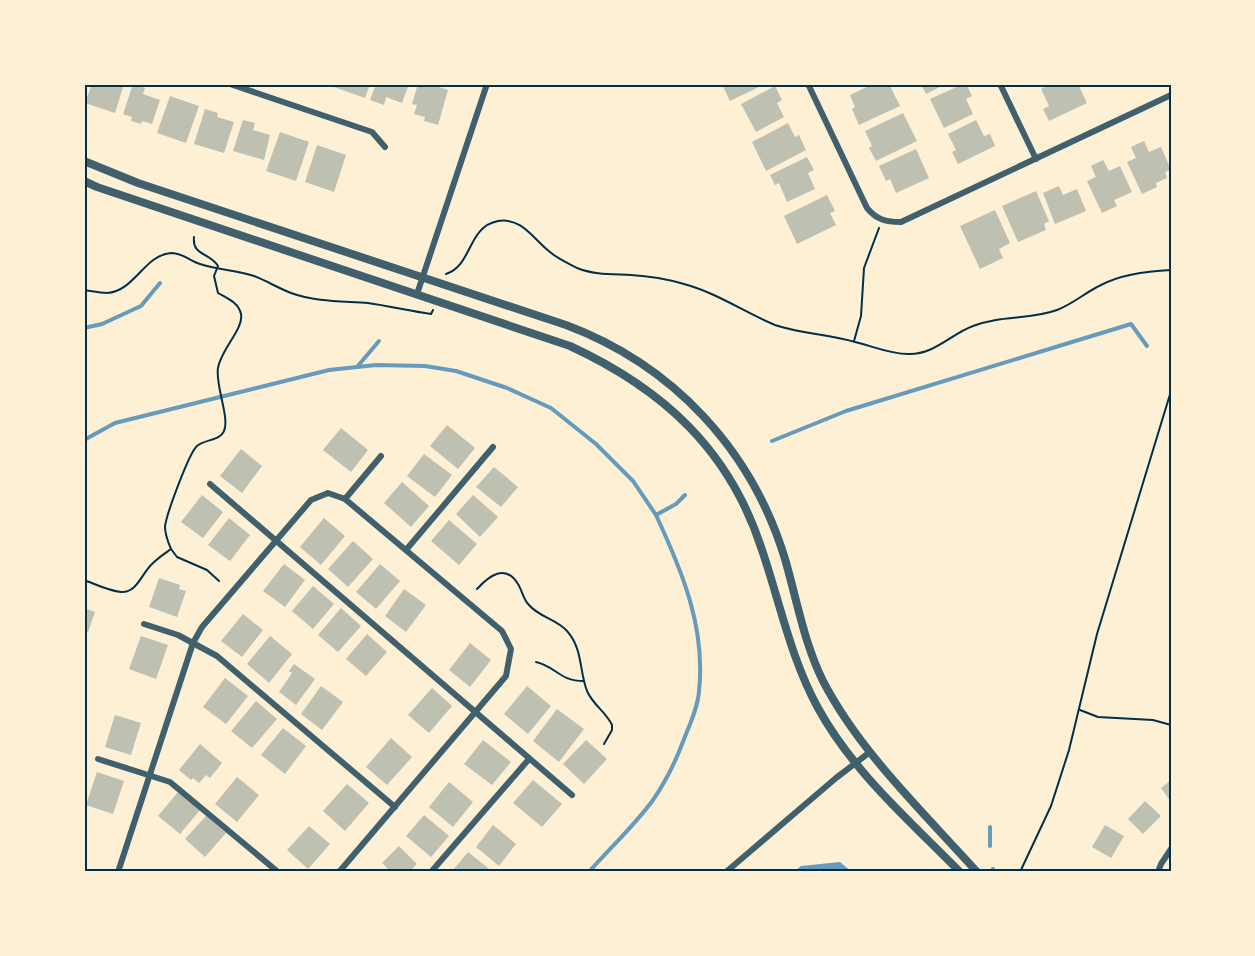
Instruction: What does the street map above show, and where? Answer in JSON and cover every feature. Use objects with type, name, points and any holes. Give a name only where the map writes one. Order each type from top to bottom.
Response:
[{"type":"street","points":[[230,84],[372,132],[384,147]]},
{"type":"street","points":[[417,294],[487,84]]},
{"type":"street","points":[[808,84],[867,208],[875,218],[901,222],[1171,95]]},
{"type":"street","points":[[1000,84],[1036,159]]},
{"type":"street","points":[[84,161],[138,183],[566,325],[599,339],[655,372],[678,390],[702,414],[736,455],[767,510],[785,558],[809,644],[824,681],[870,752],[977,872]]},
{"type":"street","points":[[84,181],[570,346],[606,363],[661,400],[693,431],[715,458],[734,486],[751,519],[762,547],[801,673],[818,709],[855,763],[960,872]]},
{"type":"street","points":[[406,550],[493,447]]},
{"type":"street","points":[[345,499],[381,456]]},
{"type":"street","points":[[210,484],[572,795]]},
{"type":"street","points":[[118,872],[193,643],[202,627],[310,500],[328,493],[345,499],[502,631],[511,649],[506,676],[339,872]]},
{"type":"street","points":[[144,624],[178,636],[217,656],[395,807]]},
{"type":"street","points":[[726,872],[870,752]]},
{"type":"street","points":[[98,759],[170,782],[278,872]]},
{"type":"street","points":[[431,872],[529,759]]},
{"type":"street","points":[[1158,872],[1171,849]]},
{"type":"path","points":[[854,341],[861,316],[864,268],[882,220]]},
{"type":"path","points":[[446,274],[462,263],[472,242],[481,230],[498,221],[509,221],[521,225],[549,252],[582,270],[670,280],[709,292],[778,326],[907,354],[933,349],[970,327],[992,319],[1039,314],[1059,309],[1102,284],[1147,271],[1171,270]]},
{"type":"path","points":[[194,237],[193,246],[196,250],[214,260],[218,266],[214,276],[218,293],[234,303],[242,316],[241,324],[222,354],[218,368],[226,428],[222,436],[196,446],[188,460],[168,512],[165,528],[171,549],[177,557],[207,570],[219,581]]},
{"type":"path","points":[[84,290],[107,293],[121,289],[134,281],[156,257],[170,253],[182,254],[195,263],[216,269],[254,276],[291,293],[316,299],[371,304],[431,314],[434,308]]},
{"type":"path","points":[[1020,872],[1051,806],[1079,710],[1097,634],[1171,391]]},
{"type":"path","points":[[84,580],[116,591],[130,590],[150,565],[171,549]]},
{"type":"path","points":[[477,589],[488,577],[503,573],[513,578],[529,605],[565,628],[573,638],[580,654],[584,681],[592,701],[612,725],[612,730],[604,744]]},
{"type":"path","points":[[536,662],[551,667],[564,678],[584,681]]},
{"type":"path","points":[[1079,710],[1098,717],[1153,720],[1171,725]]},
{"type":"water","points":[[840,862],[852,872],[794,872],[801,866]]},
{"type":"building","points":[[92,84],[124,84],[115,113],[85,103]]},
{"type":"building","points":[[133,84],[145,88],[143,94],[160,100],[152,124],[131,121],[132,117],[123,114]]},
{"type":"building","points":[[335,84],[370,84],[365,98],[334,87]]},
{"type":"building","points":[[376,84],[409,84],[402,103],[386,97],[384,105],[370,100]]},
{"type":"building","points":[[418,84],[430,84],[448,90],[438,125],[424,121],[425,117],[414,114],[417,105],[412,104]]},
{"type":"building","points":[[722,84],[765,84],[730,101]]},
{"type":"building","points":[[873,84],[889,84],[900,106],[859,125],[852,109],[855,107],[850,95]]},
{"type":"building","points":[[921,84],[946,84],[926,94]]},
{"type":"building","points":[[966,84],[972,96],[966,99],[973,114],[944,128],[930,99]]},
{"type":"building","points":[[1051,84],[1078,84],[1087,103],[1049,121],[1043,109],[1049,106],[1041,89]]},
{"type":"building","points":[[775,86],[782,100],[777,103],[784,117],[756,132],[741,104]]},
{"type":"building","points":[[170,96],[199,106],[186,143],[157,133]]},
{"type":"building","points":[[205,109],[218,113],[217,117],[234,122],[224,153],[194,144]]},
{"type":"building","points":[[903,113],[917,141],[876,161],[869,148],[872,146],[865,131]]},
{"type":"building","points":[[243,120],[255,123],[253,130],[270,135],[264,160],[233,151]]},
{"type":"building","points":[[976,120],[984,136],[990,134],[995,146],[958,164],[952,152],[956,150],[948,134]]},
{"type":"building","points":[[788,123],[795,137],[799,135],[806,150],[766,171],[752,142]]},
{"type":"building","points":[[280,132],[309,142],[296,181],[266,171]]},
{"type":"building","points":[[1144,141],[1149,152],[1161,147],[1171,170],[1165,172],[1167,178],[1156,183],[1157,187],[1142,194],[1127,162],[1136,158],[1131,147]]},
{"type":"building","points":[[317,145],[346,155],[334,192],[305,182]]},
{"type":"building","points":[[916,149],[929,178],[896,193],[890,179],[886,181],[879,166]]},
{"type":"building","points":[[807,157],[814,170],[808,173],[815,189],[787,202],[779,183],[775,185],[770,175]]},
{"type":"building","points":[[1103,160],[1109,171],[1120,166],[1132,192],[1114,200],[1117,206],[1102,213],[1087,181],[1096,177],[1091,166]]},
{"type":"building","points":[[1059,186],[1063,195],[1077,189],[1086,211],[1055,224],[1043,193]]},
{"type":"building","points":[[1036,191],[1049,221],[1044,224],[1046,230],[1018,242],[1002,206]]},
{"type":"building","points":[[827,195],[835,211],[830,213],[836,225],[797,244],[784,216]]},
{"type":"building","points":[[995,210],[1010,243],[999,249],[1003,258],[980,269],[960,226]]},
{"type":"building","points":[[447,425],[475,448],[458,469],[430,446]]},
{"type":"building","points":[[341,428],[368,450],[351,472],[323,450]]},
{"type":"building","points":[[241,449],[262,466],[242,493],[220,476]]},
{"type":"building","points":[[424,454],[452,475],[435,497],[407,476]]},
{"type":"building","points":[[494,467],[518,487],[501,507],[476,487]]},
{"type":"building","points":[[402,482],[429,506],[411,527],[384,503]]},
{"type":"building","points":[[202,495],[223,512],[203,538],[181,522]]},
{"type":"building","points":[[473,495],[498,517],[480,537],[456,514]]},
{"type":"building","points":[[229,518],[250,535],[230,561],[208,545]]},
{"type":"building","points":[[324,518],[345,536],[321,565],[300,547]]},
{"type":"building","points":[[449,520],[477,544],[459,565],[431,541]]},
{"type":"building","points":[[353,541],[373,559],[348,587],[328,569]]},
{"type":"building","points":[[284,564],[305,580],[285,607],[263,591]]},
{"type":"building","points":[[380,564],[400,581],[376,609],[356,592]]},
{"type":"building","points":[[159,578],[180,585],[179,589],[186,591],[177,617],[149,607]]},
{"type":"building","points":[[313,586],[334,604],[313,629],[292,611]]},
{"type":"building","points":[[404,589],[426,605],[406,632],[385,616]]},
{"type":"building","points":[[84,608],[95,612],[88,632],[84,631]]},
{"type":"building","points":[[341,608],[361,626],[338,652],[318,635]]},
{"type":"building","points":[[243,614],[263,630],[242,657],[221,641]]},
{"type":"building","points":[[367,634],[387,652],[366,676],[346,659]]},
{"type":"building","points":[[141,636],[168,645],[156,679],[129,669]]},
{"type":"building","points":[[270,636],[292,654],[269,683],[247,664]]},
{"type":"building","points":[[470,643],[491,660],[470,687],[449,670]]},
{"type":"building","points":[[294,664],[315,679],[296,705],[279,692],[292,673],[289,671]]},
{"type":"building","points":[[225,678],[248,696],[226,724],[203,707]]},
{"type":"building","points":[[321,686],[343,702],[322,730],[301,714]]},
{"type":"building","points":[[527,686],[551,706],[528,734],[504,714]]},
{"type":"building","points":[[432,688],[452,706],[429,733],[408,715]]},
{"type":"building","points":[[256,701],[277,719],[252,748],[231,731]]},
{"type":"building","points":[[557,709],[584,729],[559,762],[533,741]]},
{"type":"building","points":[[115,715],[141,723],[131,755],[105,747]]},
{"type":"building","points":[[283,728],[306,746],[285,774],[261,755]]},
{"type":"building","points":[[391,738],[412,757],[387,785],[366,767]]},
{"type":"building","points":[[483,740],[511,762],[492,785],[464,764]]},
{"type":"building","points":[[586,740],[607,759],[584,784],[563,764]]},
{"type":"building","points":[[200,744],[222,763],[210,778],[206,775],[199,783],[193,778],[191,780],[179,770]]},
{"type":"building","points":[[97,772],[124,781],[113,814],[86,805]]},
{"type":"building","points":[[237,777],[259,795],[237,822],[215,804]]},
{"type":"building","points":[[533,780],[562,804],[542,827],[513,803]]},
{"type":"building","points":[[1171,780],[1171,802],[1161,788]]},
{"type":"building","points":[[449,782],[473,802],[453,827],[429,807]]},
{"type":"building","points":[[347,784],[369,803],[345,831],[323,811]]},
{"type":"building","points":[[178,792],[200,810],[180,834],[158,816]]},
{"type":"building","points":[[1145,801],[1161,816],[1143,834],[1128,819]]},
{"type":"building","points":[[424,815],[449,836],[431,857],[406,836]]},
{"type":"building","points":[[206,816],[226,833],[205,857],[185,839]]},
{"type":"building","points":[[493,825],[516,844],[499,866],[476,847]]},
{"type":"building","points":[[1105,825],[1124,836],[1111,858],[1092,847]]},
{"type":"building","points":[[309,826],[330,844],[308,869],[287,850]]},
{"type":"building","points":[[399,846],[417,864],[409,872],[391,872],[382,863]]},
{"type":"building","points":[[468,852],[493,872],[456,872],[453,870]]},
{"type":"waterway","points":[[84,328],[102,324],[141,306],[160,283]]},
{"type":"waterway","points":[[772,441],[846,411],[1131,324],[1147,346]]},
{"type":"waterway","points":[[357,367],[379,341]]},
{"type":"waterway","points":[[84,440],[115,423],[329,370],[376,365],[425,366],[456,371],[507,388],[551,408],[596,444],[633,481],[656,515],[676,504],[685,495]]},
{"type":"waterway","points":[[589,872],[638,819],[658,793],[678,755],[698,697],[699,645],[690,600],[675,557],[656,515]]},
{"type":"waterway","points":[[990,827],[990,846]]}]
